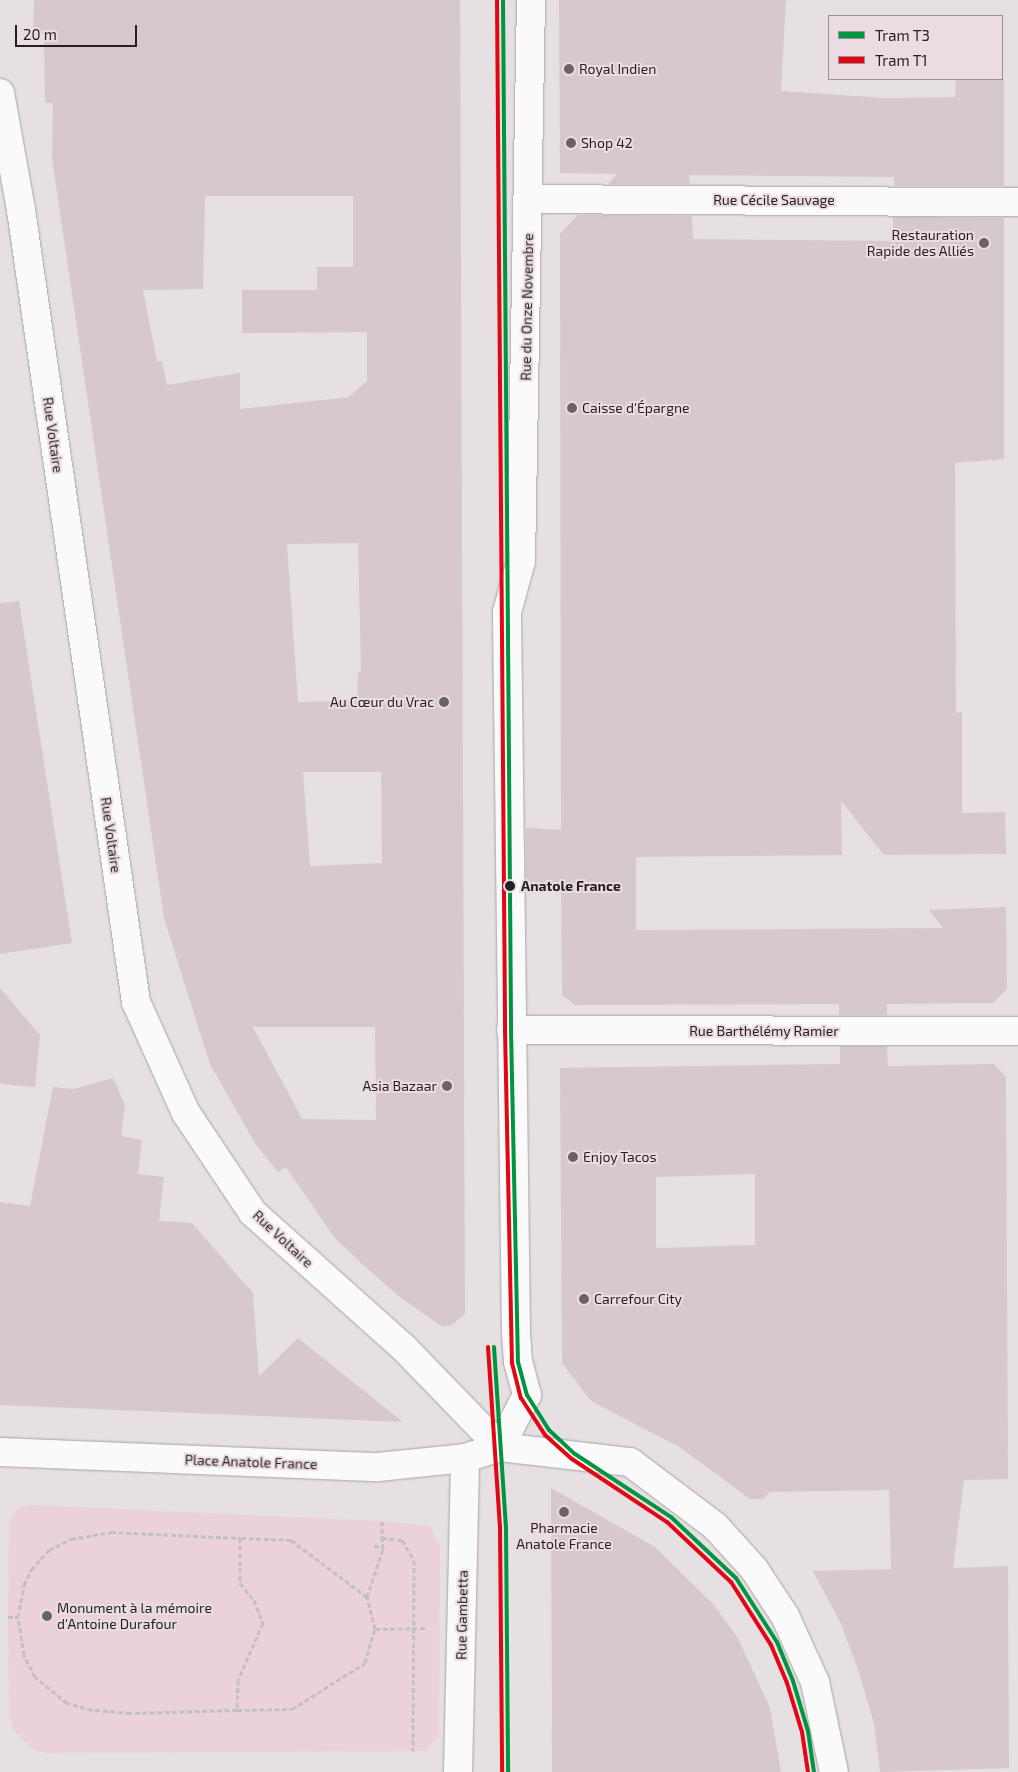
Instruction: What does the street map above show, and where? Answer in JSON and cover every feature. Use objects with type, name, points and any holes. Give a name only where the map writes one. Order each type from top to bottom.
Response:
[{"type":"street","name":"Rue du Onze Novembre","points":[[500,1447],[528,1395],[518,1362],[516,1333],[507,612],[521,561],[530,199],[531,0]]},
{"type":"street","name":"Rue Voltaire","points":[[0,93],[10,214],[136,1002],[186,1113],[253,1213],[404,1349],[500,1447]]},
{"type":"street","name":"Rue Cécile Sauvage","points":[[530,199],[1018,202]]},
{"type":"street","name":"Rue Barthélémy Ramier","points":[[511,1030],[1018,1031]]},
{"type":"street","name":"Place Anatole France","points":[[0,1452],[378,1467],[465,1458],[500,1447]]},
{"type":"street","points":[[500,1447],[630,1462],[715,1526],[754,1569],[785,1616],[814,1682],[834,1772]]},
{"type":"street","name":"Rue Gambetta","points":[[458,1772],[465,1458]]},
{"type":"path","points":[[366,1597],[291,1540],[111,1532],[71,1539],[49,1550],[32,1570],[24,1585],[18,1617],[24,1655],[35,1677],[67,1703],[92,1710],[130,1713],[292,1709],[365,1663],[375,1629],[366,1597],[383,1547],[382,1521]]},
{"type":"path","points":[[237,1710],[238,1680],[263,1623],[254,1600],[240,1583],[240,1538]]},
{"type":"path","points":[[382,1538],[402,1540],[414,1560],[413,1751]]},
{"type":"path","points":[[374,1546],[383,1547]]},
{"type":"path","points":[[8,1617],[18,1617]]},
{"type":"path","points":[[375,1629],[414,1628]]},
{"type":"shaded area","points":[[31,1505],[382,1521],[430,1526],[440,1546],[439,1736],[426,1750],[417,1751],[47,1753],[33,1750],[13,1730],[9,1715],[8,1617],[9,1523],[17,1509]]},
{"type":"building","points":[[34,0],[460,0],[465,1314],[452,1325],[443,1327],[401,1298],[334,1237],[286,1167],[278,1172],[256,1145],[210,1064],[164,918],[52,158],[53,103],[45,103],[44,34],[33,33]],"holes":[[[205,196],[353,196],[353,267],[317,267],[317,290],[242,290],[242,333],[367,332],[367,381],[349,397],[240,409],[240,373],[167,385],[162,361],[157,362],[143,290],[203,289]],[[358,543],[361,672],[358,672],[357,701],[298,702],[287,544]],[[303,772],[381,772],[382,863],[310,866]],[[253,1027],[375,1027],[376,1120],[302,1119]]]},
{"type":"building","points":[[559,0],[786,0],[781,91],[885,98],[955,97],[956,80],[1004,79],[1004,186],[894,186],[894,177],[689,175],[690,184],[608,184],[617,174],[560,173]]},
{"type":"building","points":[[578,215],[692,216],[693,239],[893,241],[893,217],[1004,218],[1004,459],[955,463],[956,713],[962,712],[962,813],[1005,812],[1006,854],[884,855],[841,801],[842,855],[636,857],[636,930],[943,928],[929,910],[1006,907],[1007,989],[993,1003],[887,1004],[887,1015],[839,1015],[839,1004],[575,1005],[562,995],[561,888],[526,889],[526,828],[561,830],[560,234]]},
{"type":"building","points":[[19,601],[72,943],[0,954],[0,603]]},
{"type":"building","points":[[0,988],[40,1035],[35,1087],[0,1084]]},
{"type":"building","points":[[840,1046],[887,1046],[888,1066],[994,1064],[1006,1077],[1008,1479],[964,1480],[953,1568],[1008,1566],[1009,1768],[880,1772],[874,1724],[859,1672],[841,1624],[813,1571],[891,1569],[889,1490],[770,1492],[763,1499],[750,1499],[681,1448],[591,1401],[562,1363],[560,1068],[840,1064]],"holes":[[[755,1174],[755,1245],[656,1248],[656,1177]]]},
{"type":"building","points":[[113,1078],[125,1105],[121,1136],[142,1140],[138,1174],[164,1177],[159,1221],[192,1223],[253,1293],[259,1376],[298,1338],[403,1422],[0,1405],[0,1202],[30,1206],[53,1087],[73,1089]]},
{"type":"building","points":[[551,1488],[655,1547],[713,1604],[738,1638],[770,1708],[781,1772],[552,1772]]},
{"type":"tram line","name":"T1","points":[[497,0],[505,1030],[512,1363],[521,1398],[545,1435],[572,1459],[667,1522],[731,1582],[771,1645],[787,1683],[802,1732],[808,1772]]},
{"type":"tram line","name":"T3","points":[[503,0],[511,1030],[518,1362],[527,1395],[549,1430],[575,1454],[671,1517],[736,1578],[777,1642],[793,1681],[808,1731],[814,1772]]},
{"type":"tram line","name":"T1","points":[[488,1347],[500,1528],[502,1772]]},
{"type":"tram line","name":"T3","points":[[494,1347],[506,1528],[508,1772]]},
{"type":"place","name":"Royal Indien","points":[[569,69]]},
{"type":"place","name":"Shop 42","points":[[571,143]]},
{"type":"place","name":"Restauration Rapide des Alliés","points":[[984,243]]},
{"type":"place","name":"Caisse d'Épargne","points":[[572,408]]},
{"type":"place","name":"Au Cœur du Vrac","points":[[444,702]]},
{"type":"place","name":"Anatole France","points":[[510,886]]},
{"type":"place","name":"Asia Bazaar","points":[[447,1086]]},
{"type":"place","name":"Enjoy Tacos","points":[[573,1157]]},
{"type":"place","name":"Carrefour City","points":[[584,1299]]},
{"type":"place","name":"Pharmacie Anatole France","points":[[564,1512]]},
{"type":"place","name":"Monument à la mémoire d'Antoine Durafour","points":[[47,1616]]}]
